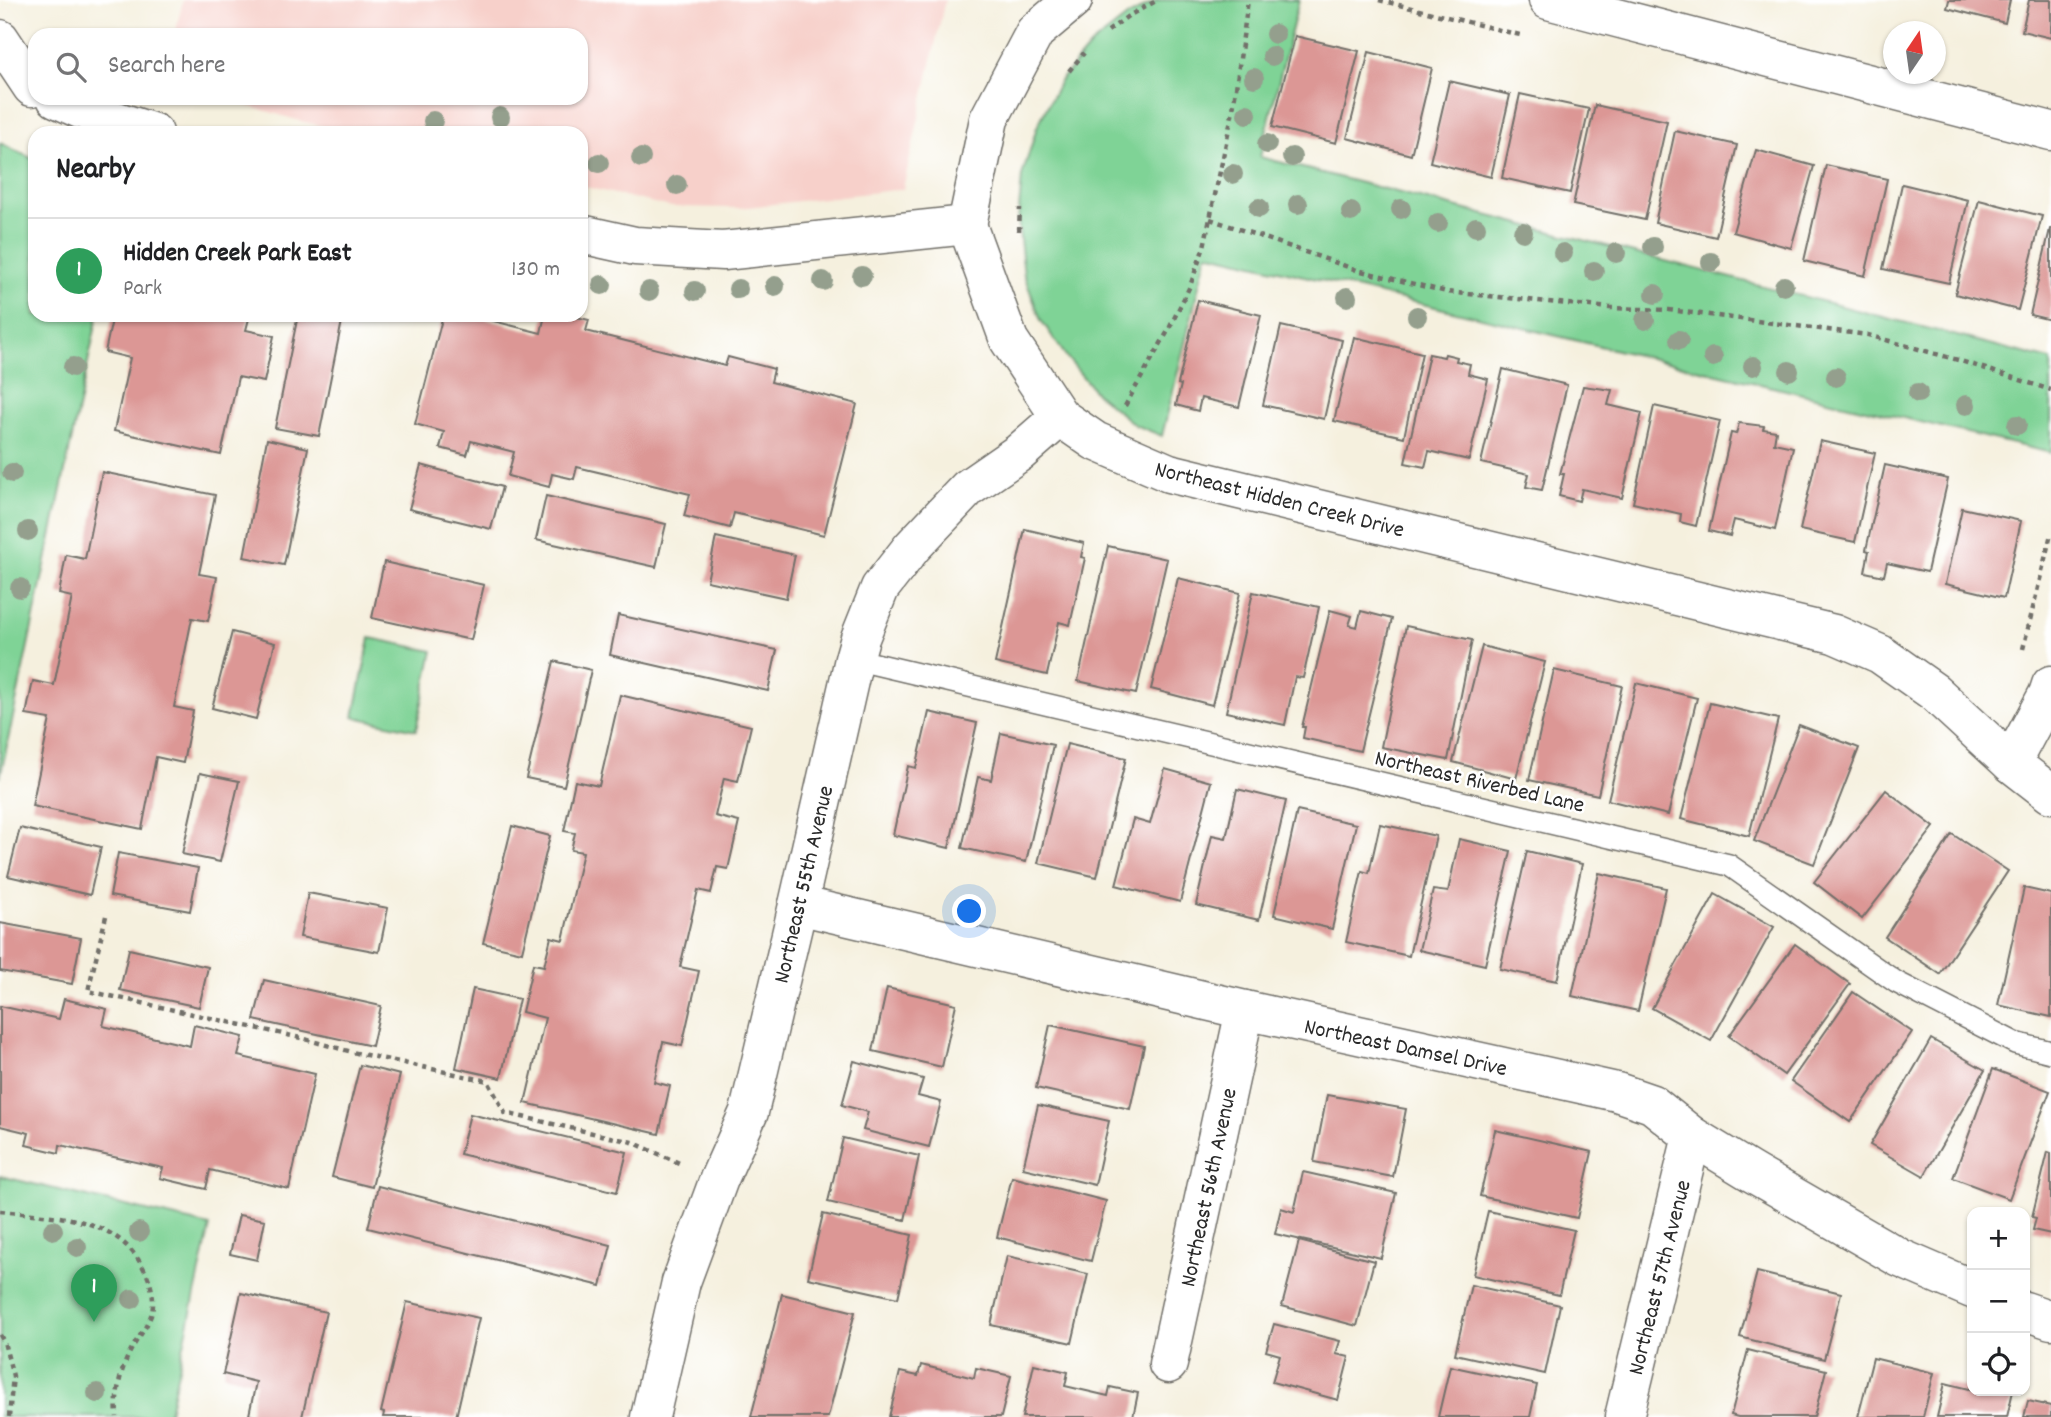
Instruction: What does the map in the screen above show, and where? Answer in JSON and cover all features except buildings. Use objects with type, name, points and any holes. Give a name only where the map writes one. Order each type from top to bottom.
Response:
[{"type":"street","points":[[588,236],[635,246],[723,251],[967,225],[989,119],[1034,32],[1073,0]]},
{"type":"street","points":[[1548,0],[2051,131]]},
{"type":"street","points":[[0,39],[28,83]]},
{"type":"street","points":[[71,105],[132,126]]},
{"type":"street","name":"Northeast Hidden Creek Drive","points":[[967,225],[1009,340],[1060,416],[1095,441],[1169,474],[1833,634],[1880,654],[1934,692],[2011,762],[2051,794]]},
{"type":"street","name":"Northeast 55th Avenue","points":[[650,1417],[681,1282],[719,1179],[749,1112],[854,659],[880,587],[912,547],[968,488],[1020,452],[1060,416]]},
{"type":"street","points":[[2011,762],[2051,685]]},
{"type":"street","name":"Northeast Damsel Drive","points":[[798,905],[1245,1010],[1617,1092],[1652,1104],[1692,1136],[1900,1258],[1967,1287]]},
{"type":"street","name":"Northeast 56th Avenue","points":[[1168,1364],[1245,1010]]},
{"type":"street","name":"Northeast 57th Avenue","points":[[1624,1417],[1692,1136]]},
{"type":"street","points":[[2030,1313],[2051,1320]]},
{"type":"lane","name":"Northeast Riverbed Lane","points":[[854,659],[1729,865],[1896,982],[2015,1043],[2051,1052]]},
{"type":"path","points":[[1100,38],[1128,16],[1158,0]]},
{"type":"path","points":[[1121,413],[1168,331],[1190,286],[1204,247],[1233,110],[1248,0]]},
{"type":"path","points":[[1067,72],[1091,45]]},
{"type":"path","points":[[1020,199],[1020,235]]},
{"type":"path","points":[[1210,219],[1357,270],[1447,292],[1610,309],[1669,310],[1868,335],[2051,390]]},
{"type":"path","points":[[106,916],[88,991],[488,1081],[505,1113],[632,1142],[719,1179]]},
{"type":"path","points":[[0,1211],[83,1221],[121,1239],[138,1258],[150,1279],[152,1312],[131,1349],[119,1379],[117,1417]]},
{"type":"path","points":[[0,1335],[13,1376],[9,1417]]},
{"type":"shaded area","points":[[183,0],[945,0],[903,189],[739,208],[671,207],[588,188],[588,126],[322,126],[246,105],[588,105],[588,28],[177,28]]},
{"type":"green space","points":[[1158,0],[1299,0],[1260,157],[2051,360],[2051,453],[1207,253],[1162,436],[1135,425],[1097,394],[1041,320],[1024,275],[1018,221],[1022,176],[1037,127],[1060,81],[1091,45],[1128,16]]},
{"type":"green space","points":[[0,143],[28,157],[28,322],[97,322],[0,778]]},
{"type":"green space","points":[[370,638],[433,651],[416,730],[354,717]]},
{"type":"green space","points":[[0,1176],[210,1226],[168,1417],[0,1417]]},
{"type":"place","name":"Hidden Creek Park East","points":[[94,1322]]}]
